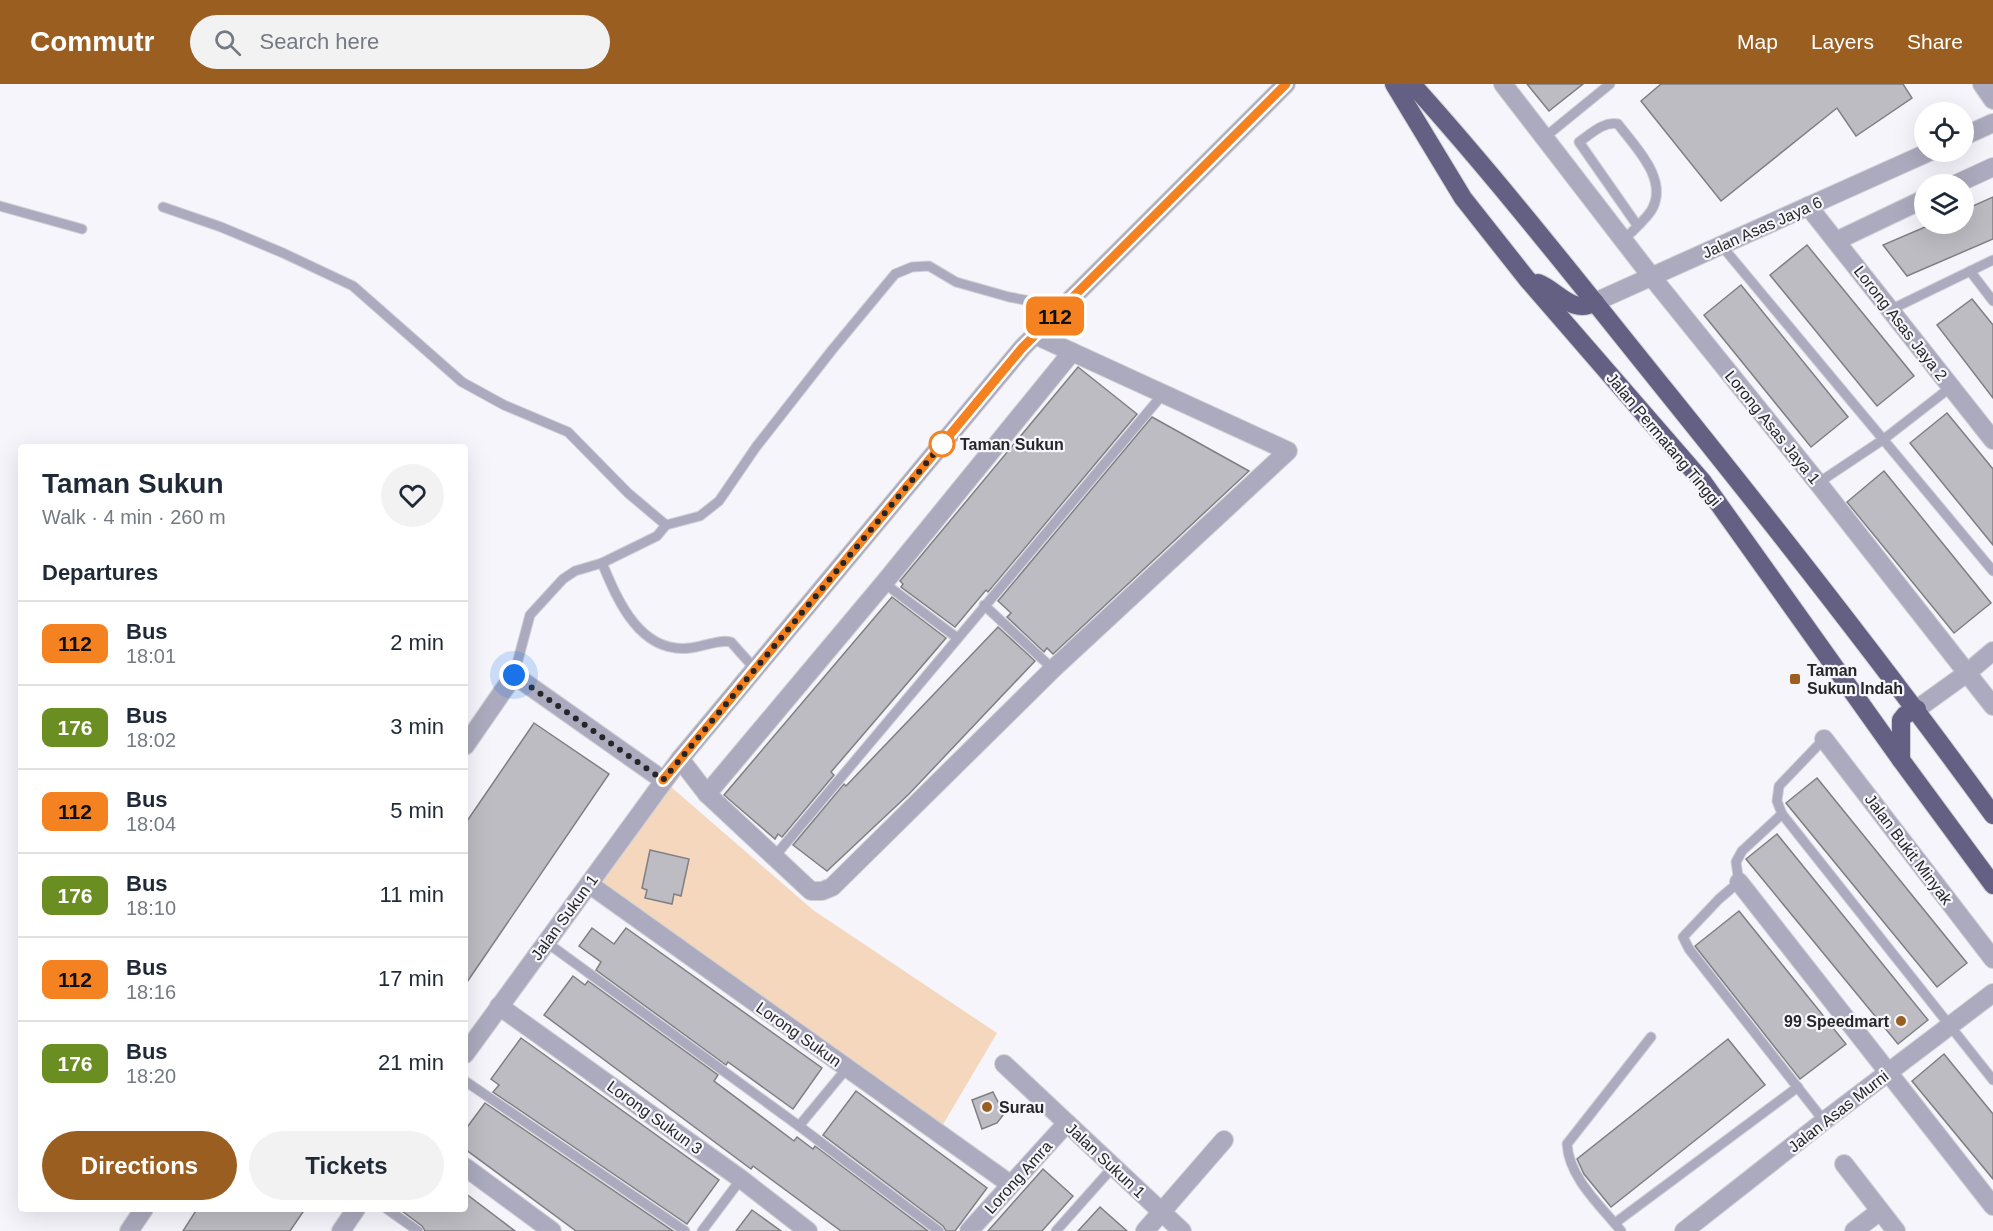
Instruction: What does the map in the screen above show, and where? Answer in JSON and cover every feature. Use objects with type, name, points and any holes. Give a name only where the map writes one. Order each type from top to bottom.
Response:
[{"type":"highway","name":"Jalan Permatang Tinggi","points":[[1394,84],[1463,198],[1527,279],[1703,482],[1993,885]]},
{"type":"highway","name":"Jalan Permatang Tinggi","points":[[1412,84],[1466,144],[1725,465],[1917,709],[1993,815]]},
{"type":"highway","points":[[1527,279],[1545,285],[1555,294],[1577,306],[1589,306],[1595,302]]},
{"type":"highway","points":[[1901,760],[1901,720],[1905,715],[1917,709]]},
{"type":"street","name":"Jalan Sukun 1","points":[[468,1049],[663,780],[1022,348],[1286,84]]},
{"type":"street","name":"Lorong Asas Jaya 1","points":[[1503,84],[1993,706]]},
{"type":"street","points":[[1982,84],[1993,100]]},
{"type":"street","points":[[1974,132],[1993,123]]},
{"type":"street","name":"Jalan Asas Jaya 6","points":[[1595,302],[1914,159]]},
{"type":"street","points":[[1974,176],[1993,167]]},
{"type":"street","points":[[1836,241],[1914,204]]},
{"type":"street","name":"Lorong Asas Jaya 2","points":[[1808,206],[1993,440]]},
{"type":"street","points":[[680,759],[707,794],[811,891],[822,891],[832,887],[1053,669],[1288,451],[1035,335]]},
{"type":"street","points":[[707,794],[884,583],[1072,352]]},
{"type":"street","points":[[1917,709],[1993,651]]},
{"type":"street","points":[[468,742],[514,675],[663,780]]},
{"type":"street","name":"Jalan Bukit Minyak","points":[[1824,738],[1993,959]]},
{"type":"street","points":[[1739,882],[1993,1206]]},
{"type":"street","name":"Lorong Sukun","points":[[589,884],[1010,1184]]},
{"type":"street","name":"Jalan Asas Murni","points":[[1684,1231],[1993,993]]},
{"type":"street","name":"Lorong Sukun 3","points":[[500,1006],[741,1179],[808,1231]]},
{"type":"street","name":"Jalan Sukun 1","points":[[1004,1065],[1182,1231]]},
{"type":"street","name":"Lorong Amra","points":[[969,1231],[1067,1123]]},
{"type":"street","points":[[1145,1231],[1224,1140]]},
{"type":"street","points":[[1844,1164],[1896,1231]]},
{"type":"street","points":[[468,1169],[552,1231]]},
{"type":"street","points":[[1854,1231],[1880,1211]]},
{"type":"street","points":[[129,1231],[142,1212]]},
{"type":"street","points":[[341,1231],[354,1212]]},
{"type":"lane","points":[[1549,143],[1610,84]]},
{"type":"lane","points":[[1624,239],[1651,211],[1656,196],[1653,171],[1618,124],[1611,122],[1579,142],[1637,225]]},
{"type":"lane","points":[[0,206],[82,230]]},
{"type":"lane","points":[[164,207],[221,227],[353,286],[462,382],[504,405],[568,432],[628,493],[666,525]]},
{"type":"lane","points":[[1721,245],[1993,571]]},
{"type":"lane","points":[[1890,310],[1993,260]]},
{"type":"lane","points":[[514,675],[530,615],[563,579],[575,571],[602,563],[657,536],[666,525],[700,516],[719,501],[756,447],[895,274],[912,267],[929,266],[956,282],[1009,297],[1065,307]]},
{"type":"lane","points":[[1970,271],[1993,301]]},
{"type":"lane","points":[[1818,483],[1884,438],[1951,387]]},
{"type":"lane","points":[[775,856],[1163,394]]},
{"type":"lane","points":[[602,563],[611,585],[633,624],[653,642],[681,649],[731,642],[755,669]]},
{"type":"lane","points":[[884,583],[956,638]]},
{"type":"lane","points":[[984,605],[1053,669]]},
{"type":"lane","points":[[1824,738],[1779,786],[1777,801],[1782,814],[1993,1080]]},
{"type":"lane","points":[[1782,814],[1742,851],[1736,862],[1739,882],[1719,899],[1683,937],[1689,949],[1824,1121]]},
{"type":"lane","points":[[546,942],[800,1126],[939,1231]]},
{"type":"lane","points":[[1622,1231],[1580,1181],[1568,1157],[1567,1144],[1652,1037]]},
{"type":"lane","points":[[800,1126],[847,1068]]},
{"type":"lane","points":[[468,1083],[686,1231]]},
{"type":"lane","points":[[1615,1223],[1798,1088]]},
{"type":"lane","points":[[1056,1231],[1113,1167]]},
{"type":"lane","points":[[702,1231],[741,1179]]},
{"type":"lane","points":[[391,1212],[418,1231]]},
{"type":"shaded area","points":[[663,780],[813,910],[997,1033],[938,1133],[589,884]]},
{"type":"building","points":[[1527,84],[1583,84],[1549,111]]},
{"type":"building","points":[[1661,84],[1903,84],[1912,98],[1856,136],[1837,108],[1721,201],[1641,101]]},
{"type":"building","points":[[1993,197],[1993,239],[1907,276],[1883,245],[1914,232],[1914,234],[1974,234],[1974,206]]},
{"type":"building","points":[[1807,245],[1914,376],[1877,406],[1770,275]]},
{"type":"building","points":[[1741,285],[1848,417],[1811,447],[1704,315]]},
{"type":"building","points":[[1972,299],[1993,325],[1993,398],[1937,325]]},
{"type":"building","points":[[1078,367],[1137,414],[988,592],[986,590],[955,627],[901,587],[903,584],[900,581]]},
{"type":"building","points":[[1947,413],[1993,469],[1993,545],[1910,443]]},
{"type":"building","points":[[1152,417],[1249,471],[1053,654],[1047,648],[1044,652],[1007,617],[1011,613],[998,601]]},
{"type":"building","points":[[1884,471],[1991,603],[1954,633],[1847,502]]},
{"type":"building","points":[[892,597],[946,638],[831,772],[834,775],[782,837],[778,834],[775,839],[724,795]]},
{"type":"building","points":[[998,627],[1035,661],[909,794],[827,871],[793,845],[844,784],[846,786]]},
{"type":"building","points":[[534,723],[609,774],[468,981],[468,820]]},
{"type":"building","points":[[1817,778],[1967,963],[1937,987],[1786,803]]},
{"type":"building","points":[[1777,834],[1928,1020],[1898,1044],[1746,859]]},
{"type":"building","points":[[650,850],[689,859],[681,896],[674,894],[672,904],[645,898],[647,890],[642,888]]},
{"type":"building","points":[[1739,911],[1846,1044],[1800,1079],[1695,946]]},
{"type":"building","points":[[592,928],[614,944],[626,928],[822,1068],[793,1109],[728,1062],[726,1065],[596,970],[601,962],[579,946]]},
{"type":"building","points":[[573,976],[585,985],[588,981],[718,1075],[714,1081],[794,1141],[797,1137],[813,1149],[815,1146],[928,1231],[841,1231],[753,1166],[751,1169],[544,1015]]},
{"type":"building","points":[[521,1038],[719,1180],[687,1224],[493,1092],[499,1085],[491,1079]]},
{"type":"building","points":[[1728,1039],[1765,1085],[1611,1207],[1584,1174],[1577,1159]]},
{"type":"building","points":[[1944,1054],[1993,1114],[1993,1179],[1912,1081]]},
{"type":"building","points":[[856,1091],[987,1188],[955,1231],[946,1231],[943,1226],[823,1135]]},
{"type":"building","name":"Surau","points":[[993,1092],[1004,1114],[997,1123],[982,1129],[972,1100]]},
{"type":"building","points":[[485,1103],[673,1231],[576,1231],[468,1151],[468,1126]]},
{"type":"building","points":[[1043,1169],[1073,1196],[1042,1231],[988,1231]]},
{"type":"building","points":[[468,1195],[515,1231],[425,1231],[403,1212],[468,1212]]},
{"type":"building","points":[[1100,1207],[1127,1231],[1078,1231]]},
{"type":"building","points":[[752,1210],[781,1231],[736,1231]]},
{"type":"building","points":[[195,1212],[303,1212],[290,1231],[183,1231]]},
{"type":"bus line","name":"112","points":[[663,780],[1022,348],[1286,84]]},
{"type":"place","name":"Taman Sukun","points":[[942,444]]},
{"type":"place","name":"Taman Sukun Indah","points":[[1795,679]]},
{"type":"place","name":"99 Speedmart","points":[[1901,1021]]},
{"type":"place","name":"Surau","points":[[987,1107]]},
{"type":"route","points":[[514,675],[663,780],[948,437],[942,444]]}]
